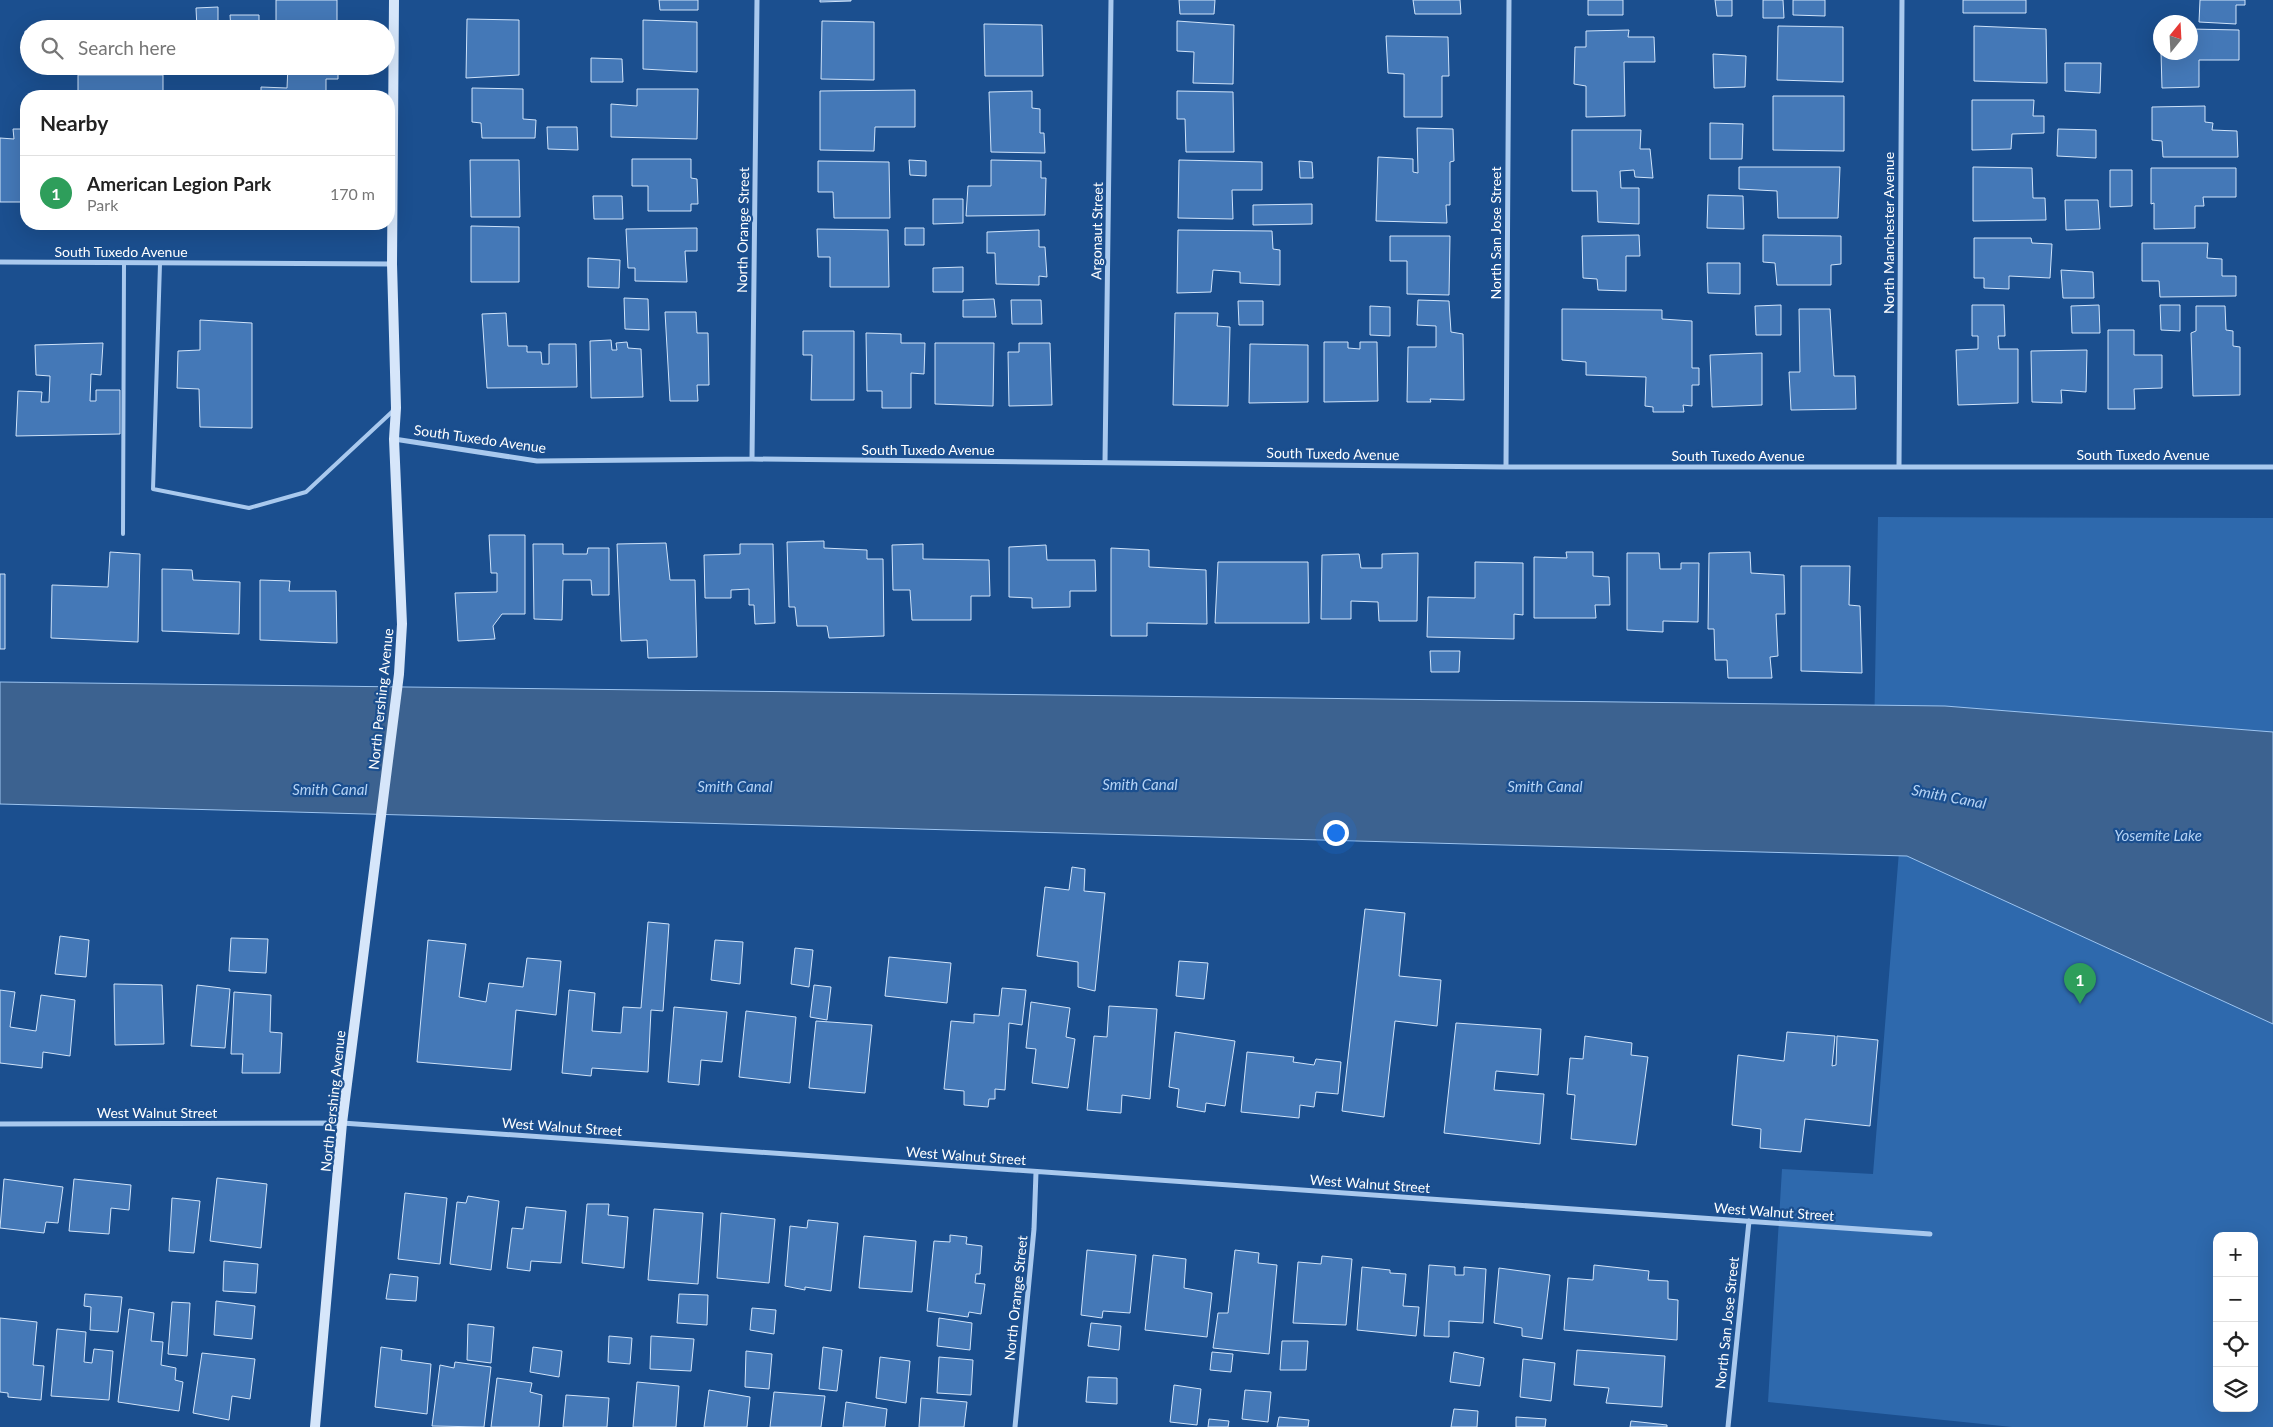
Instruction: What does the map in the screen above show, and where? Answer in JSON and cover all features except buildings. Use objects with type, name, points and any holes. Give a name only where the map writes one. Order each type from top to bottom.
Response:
[{"type":"main road","name":"North Pershing Avenue","points":[[394,0],[394,20]]},
{"type":"main road","name":"North Pershing Avenue","points":[[393,75],[393,90]]},
{"type":"main road","name":"North Pershing Avenue","points":[[315,1427],[342,1123],[399,674],[402,624],[394,439],[396,408],[392,230]]},
{"type":"street","name":"North Orange Street","points":[[752,459],[757,0]]},
{"type":"street","name":"Argonaut Street","points":[[1105,462],[1111,0]]},
{"type":"street","name":"North San Jose Street","points":[[1506,467],[1509,0]]},
{"type":"street","name":"North Manchester Avenue","points":[[1899,467],[1902,0]]},
{"type":"street","name":"South Tuxedo Avenue","points":[[0,262],[392,264]]},
{"type":"street","name":"South Tuxedo Avenue","points":[[394,439],[537,461],[752,459],[1506,467],[2273,466]]},
{"type":"street","name":"West Walnut Street","points":[[0,1124],[342,1123],[1930,1234]]},
{"type":"street","name":"North Orange Street","points":[[1015,1427],[1034,1229],[1036,1172]]},
{"type":"street","name":"North San Jose Street","points":[[1728,1427],[1749,1221]]},
{"type":"lane","points":[[123,534],[124,264]]},
{"type":"lane","points":[[160,264],[153,489],[249,508],[306,492],[396,408]]},
{"type":"shaded area","points":[[1878,517],[2273,518],[2273,1427],[2012,1427],[1768,1402],[1782,1169],[1873,1174],[1900,839],[1874,737]]},
{"type":"water","points":[[0,682],[1945,706],[2273,732],[2273,1024],[1907,856],[0,804]]},
{"type":"place","name":"American Legion Park","points":[[2080,1004]]},
{"type":"water label","name":"Smith Canal","points":[[1140,785]]},
{"type":"water label","name":"Smith Canal","points":[[735,787]]},
{"type":"water label","name":"Smith Canal","points":[[1545,787]]},
{"type":"water label","name":"Smith Canal","points":[[330,790]]},
{"type":"water label","name":"Smith Canal","points":[[1949,797]]},
{"type":"water label","name":"Yosemite Lake","points":[[2158,836]]}]
